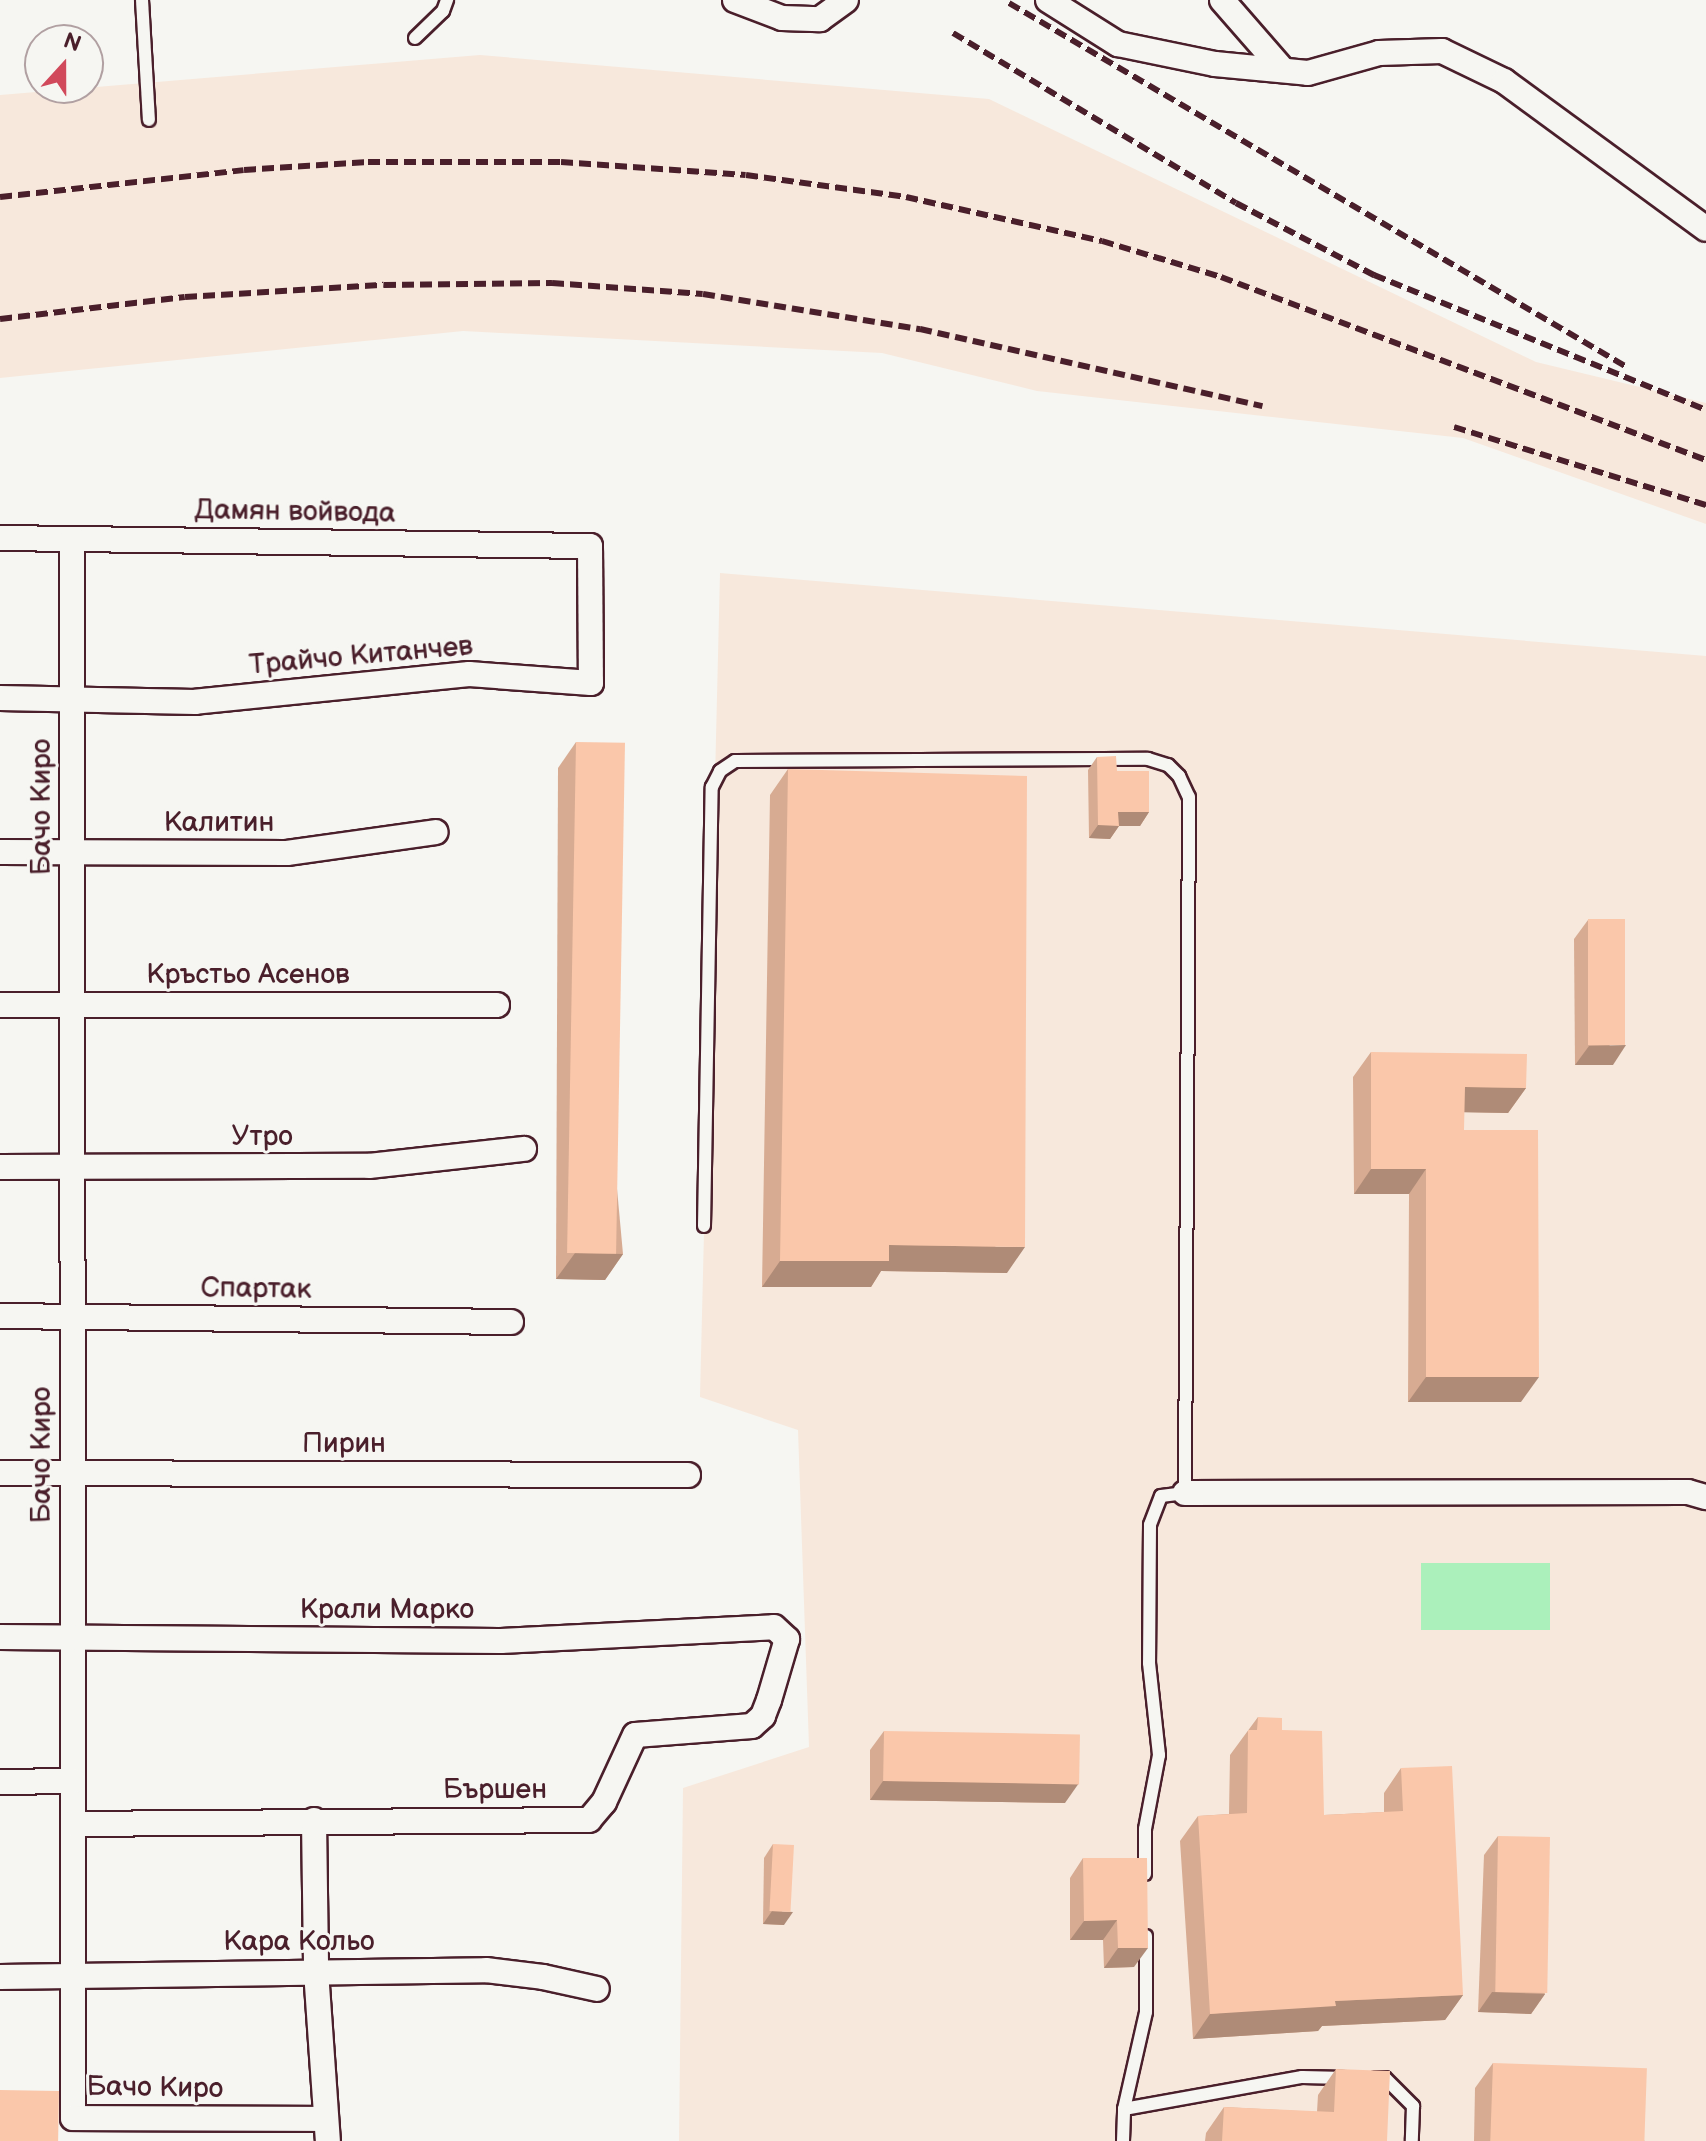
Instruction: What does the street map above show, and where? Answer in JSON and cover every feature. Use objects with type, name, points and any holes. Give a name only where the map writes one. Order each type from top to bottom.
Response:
[{"type":"street","points":[[735,0],[782,18],[820,19],[846,0]]},
{"type":"street","points":[[1048,0],[1118,44],[1215,64],[1308,73],[1379,53],[1442,51],[1504,81],[1706,229]]},
{"type":"street","points":[[1222,0],[1283,70]]},
{"type":"street","name":"Дамян войвода","points":[[0,538],[590,546]]},
{"type":"street","name":"Бачо Киро","points":[[72,539],[73,2118],[327,2130]]},
{"type":"street","name":"Трайчо Китанчев","points":[[0,698],[195,702],[469,674],[591,683],[590,546]]},
{"type":"street","name":"Калитин","points":[[0,852],[287,853],[436,832]]},
{"type":"street","name":"Кръстьо Асенов","points":[[0,1005],[497,1005]]},
{"type":"street","name":"Утро","points":[[0,1167],[369,1166],[524,1149]]},
{"type":"street","name":"Спартак","points":[[0,1316],[511,1322]]},
{"type":"street","name":"Пирин","points":[[0,1473],[688,1475]]},
{"type":"street","points":[[1185,1493],[1688,1492],[1706,1497]]},
{"type":"street","name":"Крали Марко","points":[[0,1637],[501,1641],[774,1627]]},
{"type":"street","name":"Бършен","points":[[73,1824],[589,1820],[604,1802],[635,1735],[752,1726],[763,1716],[787,1639],[774,1627]]},
{"type":"street","points":[[0,1782],[73,1781]]},
{"type":"street","points":[[314,1820],[316,1971],[327,2130]]},
{"type":"street","name":"Кара Кольо","points":[[0,1977],[486,1970],[543,1977],[597,1989]]},
{"type":"lane","points":[[142,0],[149,120]]},
{"type":"lane","points":[[415,38],[443,11],[447,0]]},
{"type":"lane","points":[[704,1226],[712,787],[720,771],[735,761],[1148,759],[1168,765],[1179,776],[1189,797],[1185,1493],[1161,1496],[1150,1525],[1149,1663],[1159,1755],[1145,1829],[1145,1890]]},
{"type":"lane","points":[[1123,2141],[1124,2109],[1146,2012],[1145,1921]]},
{"type":"lane","points":[[1124,2109],[1302,2077],[1385,2078],[1413,2106],[1412,2141]]},
{"type":"shaded area","points":[[480,55],[989,99],[1536,362],[1706,403],[1706,524],[1463,438],[1037,391],[882,353],[463,331],[0,378],[0,95],[24,93],[24,104],[104,104],[104,86]]},
{"type":"shaded area","points":[[720,573],[1706,656],[1706,2141],[679,2141],[683,1788],[809,1747],[798,1430],[700,1397]]},
{"type":"green space","points":[[1421,1563],[1550,1563],[1550,1630],[1421,1630]]},
{"type":"building","points":[[576,742],[625,743],[616,1254],[567,1253]]},
{"type":"building","points":[[1116,756],[1117,771],[1149,771],[1149,812],[1118,812],[1119,826],[1098,825],[1097,757]]},
{"type":"building","points":[[788,769],[1027,776],[1025,1247],[889,1245],[889,1261],[780,1261]]},
{"type":"building","points":[[1588,919],[1625,919],[1625,1045],[1588,1045]]},
{"type":"building","points":[[1371,1052],[1527,1054],[1526,1088],[1465,1087],[1464,1130],[1538,1130],[1539,1377],[1426,1377],[1426,1169],[1371,1169]]},
{"type":"building","points":[[1258,1717],[1282,1718],[1282,1730],[1322,1731],[1324,1815],[1403,1811],[1401,1768],[1452,1766],[1463,1995],[1335,2001],[1336,2006],[1210,2014],[1198,1816],[1247,1813],[1248,1730],[1257,1730]]},
{"type":"building","points":[[884,1731],[1080,1734],[1079,1784],[883,1781]]},
{"type":"building","points":[[1498,1836],[1550,1837],[1547,1993],[1495,1992]]},
{"type":"building","points":[[773,1844],[794,1845],[790,1912],[769,1911]]},
{"type":"building","points":[[1083,1858],[1147,1858],[1148,1948],[1118,1948],[1117,1920],[1084,1921]]},
{"type":"building","points":[[1493,2063],[1647,2068],[1644,2141],[1490,2141]]},
{"type":"building","points":[[1336,2069],[1390,2071],[1387,2141],[1222,2141],[1224,2107],[1334,2112]]},
{"type":"building","points":[[0,2090],[59,2091],[58,2141],[0,2141]]},
{"type":"railway","points":[[1009,3],[1625,366]]},
{"type":"railway","points":[[953,33],[1236,203],[1374,275],[1706,410]]},
{"type":"railway","points":[[0,197],[244,170],[368,162],[561,162],[746,175],[906,197],[1102,241],[1221,277],[1706,460]]},
{"type":"railway","points":[[0,319],[185,297],[384,285],[552,283],[703,294],[920,329],[1262,406]]},
{"type":"railway","points":[[1454,427],[1706,505]]}]
